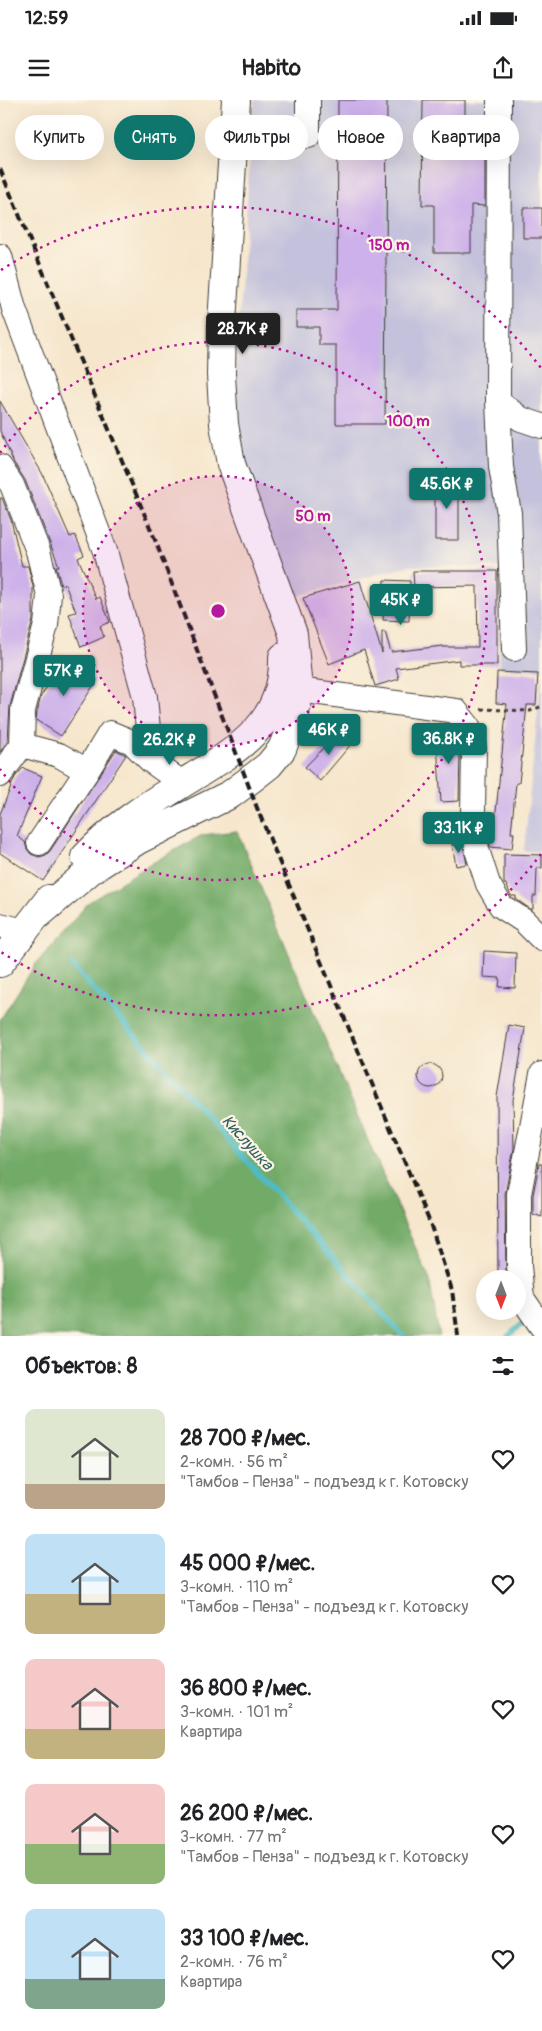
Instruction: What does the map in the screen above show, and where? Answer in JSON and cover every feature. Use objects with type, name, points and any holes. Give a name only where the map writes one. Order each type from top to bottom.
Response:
[{"type":"main road","points":[[21,923],[91,870],[138,840],[231,794],[269,765],[282,749],[295,715],[298,690],[293,634],[230,464],[224,424],[221,375],[222,323],[236,100]]},
{"type":"main road","points":[[0,963],[21,923],[89,853],[130,819],[182,784],[217,764],[257,731],[271,712],[280,690],[284,668],[283,607]]},
{"type":"lane","points":[[308,100],[308,115]]},
{"type":"lane","points":[[499,100],[498,402],[501,467],[509,513],[514,649]]},
{"type":"lane","points":[[0,256],[14,309],[105,551],[145,697],[152,761]]},
{"type":"lane","points":[[498,402],[521,420],[542,426]]},
{"type":"lane","points":[[0,467],[12,486],[38,551],[49,595],[46,625],[23,710],[22,745],[0,775]]},
{"type":"lane","points":[[298,690],[456,711],[468,726],[474,748],[473,814],[477,850],[488,884],[501,906],[524,921],[542,939]]},
{"type":"lane","points":[[39,842],[110,733],[132,742],[152,761],[182,784]]},
{"type":"lane","points":[[22,745],[58,755],[87,771]]},
{"type":"lane","points":[[542,1074],[519,1194],[519,1266],[522,1298],[542,1327]]},
{"type":"path","points":[[456,711],[477,708],[530,711],[542,706]]},
{"type":"shaded area","points":[[254,100],[542,100],[542,670],[500,668],[498,567],[408,566],[290,598],[239,453],[236,362],[250,160],[308,160],[308,115],[253,115]]},
{"type":"shaded area","points":[[542,672],[542,852],[524,851]]},
{"type":"green space","points":[[237,831],[372,1150],[429,1278],[439,1336],[0,1336],[0,1020],[35,965],[89,902],[202,835]]},
{"type":"building","points":[[338,100],[387,100],[387,115],[338,115]]},
{"type":"building","points":[[423,100],[465,100],[465,115],[423,115]]},
{"type":"building","points":[[338,160],[387,160],[385,424],[336,424],[336,345],[319,345],[319,327],[296,327],[296,310],[337,310]]},
{"type":"building","points":[[422,160],[485,160],[485,206],[471,205],[471,253],[434,253],[434,205],[422,205]]},
{"type":"building","points":[[523,208],[542,208],[542,238],[523,238]]},
{"type":"building","points":[[0,401],[42,473],[70,537],[75,535],[84,555],[78,558],[96,599],[100,597],[110,622],[100,626],[104,637],[81,647],[69,614],[76,612],[65,584],[61,585],[56,566],[59,566],[25,480],[14,463],[0,431]]},
{"type":"building","points":[[435,479],[459,479],[459,540],[435,540]]},
{"type":"building","points":[[0,498],[2,498],[11,520],[22,566],[28,566],[33,586],[33,620],[10,706],[8,740],[0,752]]},
{"type":"building","points":[[413,571],[497,571],[497,665],[459,665],[459,660],[396,668],[399,679],[375,686],[364,650],[329,664],[303,598],[360,581],[382,653],[382,632],[385,632],[391,652],[443,646],[478,647],[477,586],[414,587]]},
{"type":"building","points":[[384,580],[410,581],[409,621],[383,620]]},
{"type":"building","points":[[65,659],[97,680],[61,736],[36,720],[41,696]]},
{"type":"building","points":[[497,672],[538,674],[536,705],[527,705],[519,783],[516,783],[511,833],[514,833],[512,849],[490,847],[489,832],[494,831],[507,704],[496,703]]},
{"type":"building","points":[[453,729],[460,750],[459,801],[441,802],[436,730]]},
{"type":"building","points":[[339,732],[352,743],[320,781],[305,767]]},
{"type":"building","points":[[116,750],[126,755],[43,881],[0,853],[0,814],[15,777],[23,768],[42,776],[17,836],[25,842],[31,854],[39,857],[46,855],[50,851]]},
{"type":"building","points":[[462,841],[467,864],[456,866],[452,843]]},
{"type":"building","points":[[504,854],[542,855],[542,868],[537,868],[536,896],[533,896],[533,909],[530,909],[516,899],[516,896],[511,896],[506,884],[504,884]]},
{"type":"building","points":[[484,951],[516,953],[515,988],[499,987],[500,978],[483,977]]},
{"type":"building","points":[[509,1025],[525,1028],[513,1100],[514,1149],[505,1194],[506,1270],[498,1270],[497,1097]]},
{"type":"building","points":[[430,1064],[438,1068],[442,1076],[438,1084],[430,1088],[422,1084],[418,1076],[422,1068]]},
{"type":"building","points":[[539,1164],[542,1164],[542,1217],[533,1214],[533,1195]]},
{"type":"waterway","name":"Кислушка","points":[[72,965],[403,1336]]},
{"type":"waterway","name":"Кислушка","points":[[508,1336],[529,1318]]},
{"type":"railway","points":[[0,169],[154,537],[259,813],[430,1223],[452,1290],[458,1336]]}]
